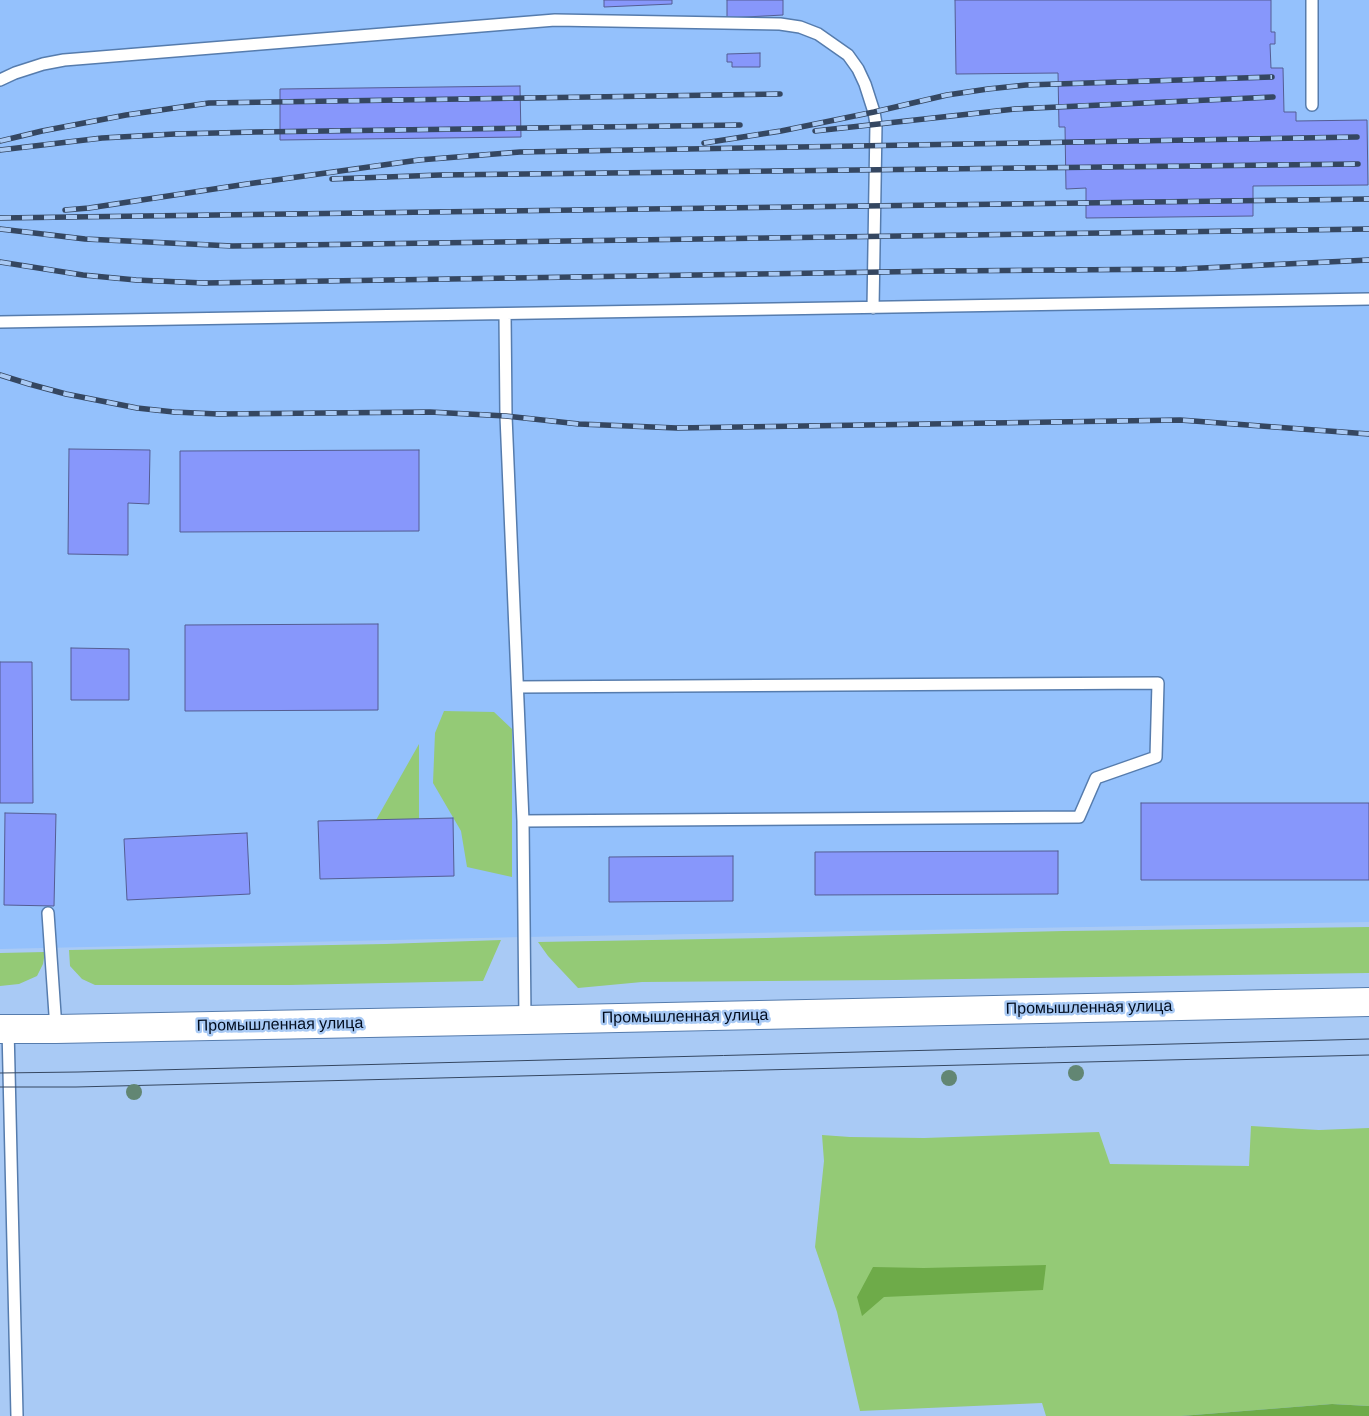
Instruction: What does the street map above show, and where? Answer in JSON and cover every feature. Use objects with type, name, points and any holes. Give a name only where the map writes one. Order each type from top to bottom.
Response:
[{"type":"street","name":"Промышленная улица","points":[[4,1028],[56,1029],[1369,1002]]},
{"type":"lane","points":[[1312,0],[1312,105]]},
{"type":"lane","points":[[0,80],[15,72],[64,60],[556,20],[780,24],[800,27],[818,34],[848,55],[866,84],[874,112],[876,132],[873,308]]},
{"type":"lane","points":[[0,322],[1369,299]]},
{"type":"lane","points":[[505,314],[506,416],[523,821],[525,1020]]},
{"type":"lane","points":[[518,687],[1158,682],[1156,757],[1096,778],[1079,817],[523,821]]},
{"type":"lane","points":[[48,913],[56,1029]]},
{"type":"lane","points":[[4,1028],[17,1416]]},
{"type":"shaded area","points":[[0,0],[1369,0],[1369,922],[524,937],[0,949]]},
{"type":"green space","points":[[444,711],[494,712],[512,729],[512,877],[467,867],[461,831],[433,783],[435,733]]},
{"type":"green space","points":[[419,744],[419,819],[376,820]]},
{"type":"green space","points":[[1369,927],[1369,973],[642,982],[578,988],[548,956],[538,942],[1064,931]]},
{"type":"green space","points":[[501,940],[483,981],[289,985],[95,985],[82,979],[70,966],[69,950],[385,944]]},
{"type":"green space","points":[[45,952],[43,964],[37,976],[19,984],[0,986],[0,953]]},
{"type":"green space","points":[[1251,1126],[1319,1130],[1369,1128],[1369,1406],[1332,1404],[1181,1416],[1046,1416],[1042,1403],[860,1411],[837,1312],[815,1247],[824,1161],[822,1135],[924,1138],[1099,1132],[1110,1164],[1249,1166]]},
{"type":"green space","points":[[1046,1265],[1043,1290],[884,1297],[862,1316],[857,1297],[873,1267],[924,1268]]},
{"type":"green space","points":[[1332,1404],[1369,1406],[1369,1416],[1181,1416]]},
{"type":"building","points":[[604,0],[672,0],[672,4],[604,7]]},
{"type":"building","points":[[727,0],[783,0],[783,15],[727,18]]},
{"type":"building","points":[[955,0],[1271,0],[1271,32],[1275,32],[1275,44],[1270,44],[1271,68],[1283,68],[1284,112],[1296,112],[1296,121],[1367,120],[1368,185],[1253,186],[1253,216],[1086,218],[1086,188],[1066,189],[1065,127],[1059,127],[1058,73],[956,74]]},
{"type":"building","points":[[760,53],[760,67],[732,67],[732,62],[727,62],[727,54]]},
{"type":"building","points":[[520,86],[521,137],[280,140],[280,89]]},
{"type":"building","points":[[69,449],[150,450],[149,504],[128,503],[128,555],[68,554]]},
{"type":"building","points":[[419,450],[419,531],[180,532],[180,451]]},
{"type":"building","points":[[378,624],[378,710],[185,711],[185,625]]},
{"type":"building","points":[[71,648],[129,649],[129,700],[71,700]]},
{"type":"building","points":[[0,662],[32,662],[33,803],[0,803]]},
{"type":"building","points":[[1141,803],[1369,803],[1369,880],[1141,880]]},
{"type":"building","points":[[5,813],[56,814],[54,906],[4,905]]},
{"type":"building","points":[[453,818],[454,876],[320,879],[318,821]]},
{"type":"building","points":[[247,833],[250,894],[127,900],[124,839]]},
{"type":"building","points":[[1058,851],[1058,894],[815,895],[815,852]]},
{"type":"building","points":[[733,856],[733,901],[609,902],[609,857]]},
{"type":"tram line","points":[[0,1073],[1369,1039]]},
{"type":"tram line","points":[[0,1087],[76,1087],[1369,1055]]},
{"type":"railway","points":[[704,143],[781,131],[947,95],[988,89],[1026,85],[1272,77]]},
{"type":"railway","points":[[0,141],[126,115],[209,103],[780,94]]},
{"type":"railway","points":[[815,131],[1015,109],[1273,97]]},
{"type":"railway","points":[[0,150],[102,138],[175,134],[740,125]]},
{"type":"railway","points":[[65,210],[419,160],[520,152],[1357,137]]},
{"type":"railway","points":[[332,179],[440,175],[1358,164]]},
{"type":"railway","points":[[0,218],[1369,199]]},
{"type":"railway","points":[[0,229],[85,239],[232,246],[1369,229]]},
{"type":"railway","points":[[0,262],[83,275],[204,283],[1182,269],[1369,260]]},
{"type":"railway","points":[[0,375],[66,394],[137,408],[218,414],[430,412],[506,416],[579,424],[677,428],[1180,420],[1369,434]]}]
